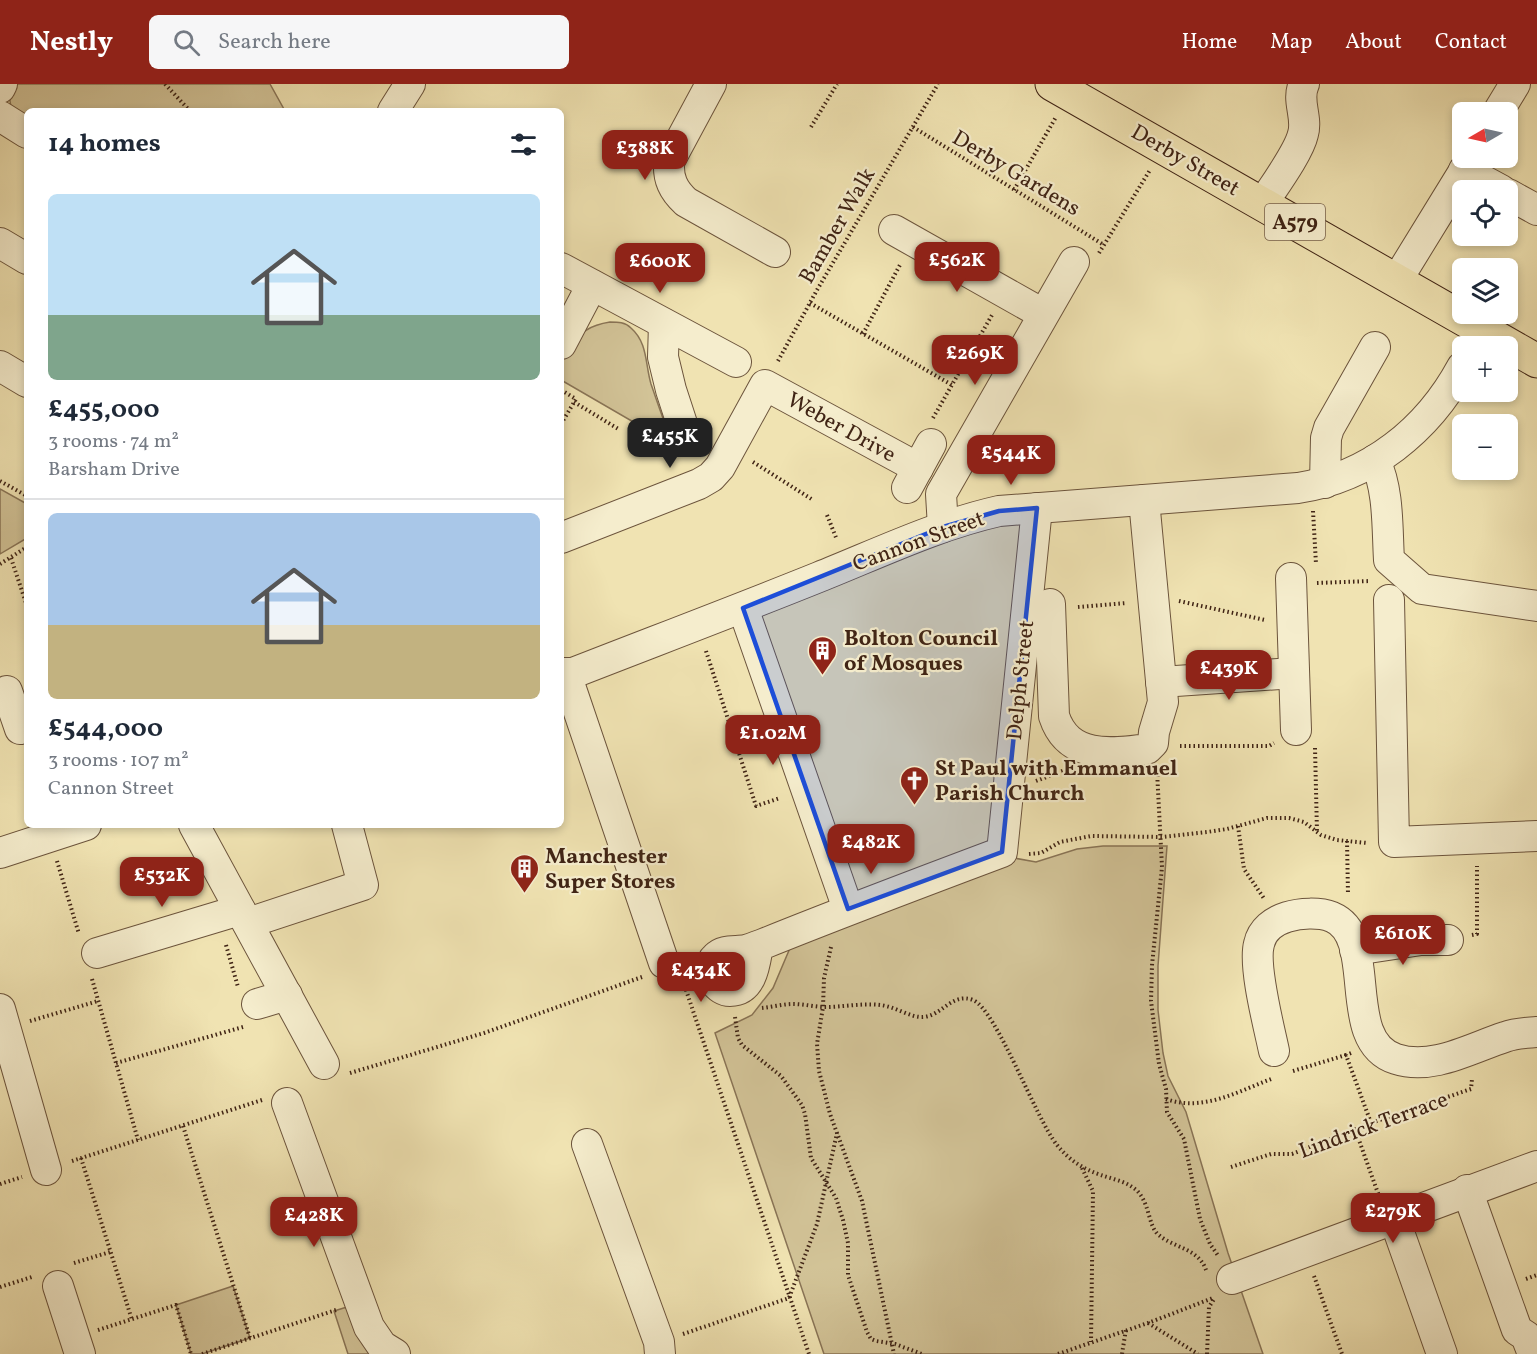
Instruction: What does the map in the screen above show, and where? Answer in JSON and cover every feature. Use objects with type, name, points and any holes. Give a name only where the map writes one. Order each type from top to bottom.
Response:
[{"type":"main road","name":"Derby Street","points":[[1058,87],[1397,280],[1475,336]]},
{"type":"main road","name":"Derby Street","points":[[1518,354],[1537,361]]},
{"type":"street","points":[[0,88],[2,84]]},
{"type":"street","points":[[395,108],[410,84]]},
{"type":"street","points":[[1263,203],[1302,141],[1305,119],[1300,92],[1304,84]]},
{"type":"street","points":[[1504,102],[1515,84]]},
{"type":"street","points":[[710,86],[669,162],[668,173],[677,194],[686,202],[776,252]]},
{"type":"street","points":[[0,116],[24,131]]},
{"type":"street","points":[[1397,280],[1466,168]]},
{"type":"street","points":[[1473,168],[1488,180]]},
{"type":"street","points":[[894,230],[1043,314]]},
{"type":"street","points":[[0,243],[24,257]]},
{"type":"street","points":[[943,527],[941,494],[1074,262]]},
{"type":"street","points":[[564,270],[736,362]]},
{"type":"street","points":[[564,338],[592,285]]},
{"type":"street","points":[[664,324],[663,357],[686,436]]},
{"type":"street","points":[[1318,485],[1329,428],[1376,346]]},
{"type":"street","points":[[0,366],[24,380]]},
{"type":"street","name":"Cannon Street","points":[[564,674],[743,608],[943,527],[999,511],[1318,485],[1341,478],[1399,444],[1423,422],[1452,382]]},
{"type":"street","points":[[564,536],[699,484],[711,477],[720,467],[765,385]]},
{"type":"street","name":"Weber Drive","points":[[765,385],[919,467]]},
{"type":"street","points":[[1374,460],[1382,477],[1385,496],[1389,560],[1422,589],[1537,606]]},
{"type":"street","points":[[1050,607],[1054,716],[1049,736],[1088,751],[1136,750],[1150,746],[1154,742],[1154,732],[1162,711],[1144,500]]},
{"type":"street","name":"Delph Street","points":[[1002,848],[1037,508]]},
{"type":"street","points":[[1296,730],[1292,627],[1299,581]]},
{"type":"street","points":[[1383,590],[1402,643],[1394,842],[1537,836]]},
{"type":"street","points":[[743,608],[848,909]]},
{"type":"street","points":[[1161,682],[1294,673]]},
{"type":"street","points":[[564,674],[664,973]]},
{"type":"street","points":[[8,691],[16,730]]},
{"type":"street","points":[[0,853],[76,828]]},
{"type":"street","points":[[195,828],[235,917],[334,1070]]},
{"type":"street","points":[[89,955],[130,956],[235,917],[363,885],[348,828]]},
{"type":"street","points":[[729,991],[718,986],[714,981],[711,967],[716,957],[723,952],[742,951],[758,946],[1002,848]]},
{"type":"street","points":[[1277,1063],[1257,955],[1259,942],[1268,927],[1280,919],[1291,916],[1312,914],[1333,917],[1349,937],[1365,1021],[1376,1044]]},
{"type":"street","points":[[1349,937],[1448,940]]},
{"type":"street","points":[[249,1007],[287,995]]},
{"type":"street","points":[[3,1018],[23,1133],[46,1170]]},
{"type":"street","name":"Lindrick Terrace","points":[[1376,1044],[1385,1054],[1395,1059],[1428,1062],[1508,1036],[1537,1032]]},
{"type":"street","points":[[279,1100],[374,1334],[382,1346],[395,1354]]},
{"type":"street","points":[[587,1144],[660,1348]]},
{"type":"street","points":[[1219,1284],[1467,1190],[1537,1166]]},
{"type":"street","points":[[1467,1190],[1517,1330],[1529,1345]]},
{"type":"street","points":[[1391,1219],[1442,1354]]},
{"type":"street","points":[[58,1286],[72,1348]]},
{"type":"path","points":[[165,84],[187,108]]},
{"type":"path","points":[[811,127],[837,84]]},
{"type":"path","name":"Bamber Walk","points":[[765,385],[810,303],[938,84]]},
{"type":"path","points":[[1014,189],[1058,87]]},
{"type":"path","name":"Derby Gardens","points":[[913,127],[1104,245]]},
{"type":"path","points":[[1074,262],[1096,257],[1164,146]]},
{"type":"path","points":[[863,334],[893,278]]},
{"type":"path","points":[[919,467],[924,434],[1005,293]]},
{"type":"path","points":[[810,303],[952,385]]},
{"type":"path","points":[[564,392],[576,399],[564,419]]},
{"type":"path","points":[[574,402],[620,430]]},
{"type":"path","points":[[730,449],[813,500]]},
{"type":"path","points":[[0,481],[24,494]]},
{"type":"path","points":[[1318,485],[1299,581],[1383,590]]},
{"type":"path","points":[[0,564],[24,549]]},
{"type":"path","points":[[11,558],[24,597]]},
{"type":"path","points":[[1050,607],[1153,597],[1292,627]]},
{"type":"path","points":[[697,625],[756,806],[807,790]]},
{"type":"path","points":[[1207,1354],[1209,1307],[1219,1284],[1210,1244],[1200,1219],[1184,1139],[1167,1112],[1166,1089],[1159,1064],[1150,1001],[1162,867],[1162,837],[1157,764],[1150,746],[1269,746],[1296,730],[1315,748],[1317,832]]},
{"type":"path","points":[[1008,791],[1093,760],[1102,751]]},
{"type":"path","points":[[1002,848],[1032,855],[1041,853],[1060,842],[1091,836],[1162,837],[1207,832],[1267,818],[1289,818],[1304,822],[1317,832],[1337,840],[1394,842]]},
{"type":"path","points":[[1238,826],[1244,869],[1280,919]]},
{"type":"path","points":[[50,836],[89,955],[98,1001],[138,1140]]},
{"type":"path","points":[[1448,940],[1477,934],[1477,838]]},
{"type":"path","points":[[1347,841],[1349,937]]},
{"type":"path","points":[[848,909],[845,926],[833,938],[824,978],[823,1007],[817,1044],[819,1071],[823,1093],[862,1201],[894,1354]]},
{"type":"path","points":[[116,1063],[249,1007],[235,917]]},
{"type":"path","points":[[334,1070],[484,1033],[664,973],[809,1354]]},
{"type":"path","points":[[729,991],[738,1038],[742,1045],[781,1076],[802,1105],[811,1158],[836,1198],[843,1220],[848,1243],[848,1275],[867,1332],[871,1339],[922,1354]]},
{"type":"path","points":[[757,1009],[792,1004],[823,1007],[876,1004],[891,1006],[923,1017],[930,1016],[956,999],[976,1001],[996,1029],[1042,1122],[1057,1144],[1072,1161],[1082,1167],[1119,1180],[1135,1189],[1146,1202],[1154,1231],[1159,1236],[1194,1254],[1219,1284]]},
{"type":"path","points":[[3,1018],[98,1001]]},
{"type":"path","points":[[1166,1099],[1180,1104],[1207,1102],[1277,1063],[1346,1054],[1376,1044]]},
{"type":"path","name":"Lindrick Terrace","points":[[1231,1167],[1270,1154],[1292,1154],[1371,1123],[1471,1089],[1472,1071],[1481,1046]]},
{"type":"path","points":[[1346,1054],[1371,1123]]},
{"type":"path","points":[[0,1184],[183,1126],[279,1100]]},
{"type":"path","points":[[183,1126],[250,1338]]},
{"type":"path","points":[[1355,1129],[1391,1219]]},
{"type":"path","points":[[660,1348],[789,1298],[817,1224],[837,1132]]},
{"type":"path","points":[[81,1158],[132,1320]]},
{"type":"path","points":[[1082,1167],[1093,1191],[1091,1342]]},
{"type":"path","points":[[1305,1251],[1342,1354]]},
{"type":"path","points":[[1058,1354],[1148,1323],[1219,1284]]},
{"type":"path","points":[[202,1354],[360,1303]]},
{"type":"path","points":[[72,1348],[132,1320],[176,1305],[191,1354]]},
{"type":"path","points":[[1148,1323],[1198,1354]]},
{"type":"path","points":[[1122,1354],[1126,1329]]},
{"type":"highlighted area","points":[[1037,508],[1002,852],[848,909],[743,608],[943,527],[999,511]]},
{"type":"shaded area","points":[[16,84],[270,84],[283,108],[24,108],[24,117],[11,107],[9,95]]},
{"type":"shaded area","points":[[619,322],[631,328],[640,340],[651,384],[673,445],[564,382],[564,351],[588,329],[601,324]]},
{"type":"shaded area","points":[[0,489],[24,502],[24,540],[0,554]]},
{"type":"shaded area","points":[[1103,846],[1167,846],[1158,966],[1158,1010],[1163,1053],[1168,1076],[1186,1112],[1228,1253],[1263,1354],[824,1354],[715,1033],[752,1015],[773,988],[790,948],[1014,858],[1036,862],[1077,849]]},
{"type":"shaded area","points":[[233,1286],[250,1338],[202,1354],[191,1354],[176,1305]]},
{"type":"shaded area","points":[[360,1303],[396,1354],[348,1354],[334,1311]]},
{"type":"place","name":"Bolton Council of Mosques","points":[[823,676]]},
{"type":"place","name":"St Paul with Emmanuel Parish Church","points":[[914,806]]},
{"type":"place","name":"Manchester Super Stores","points":[[524,894]]}]
